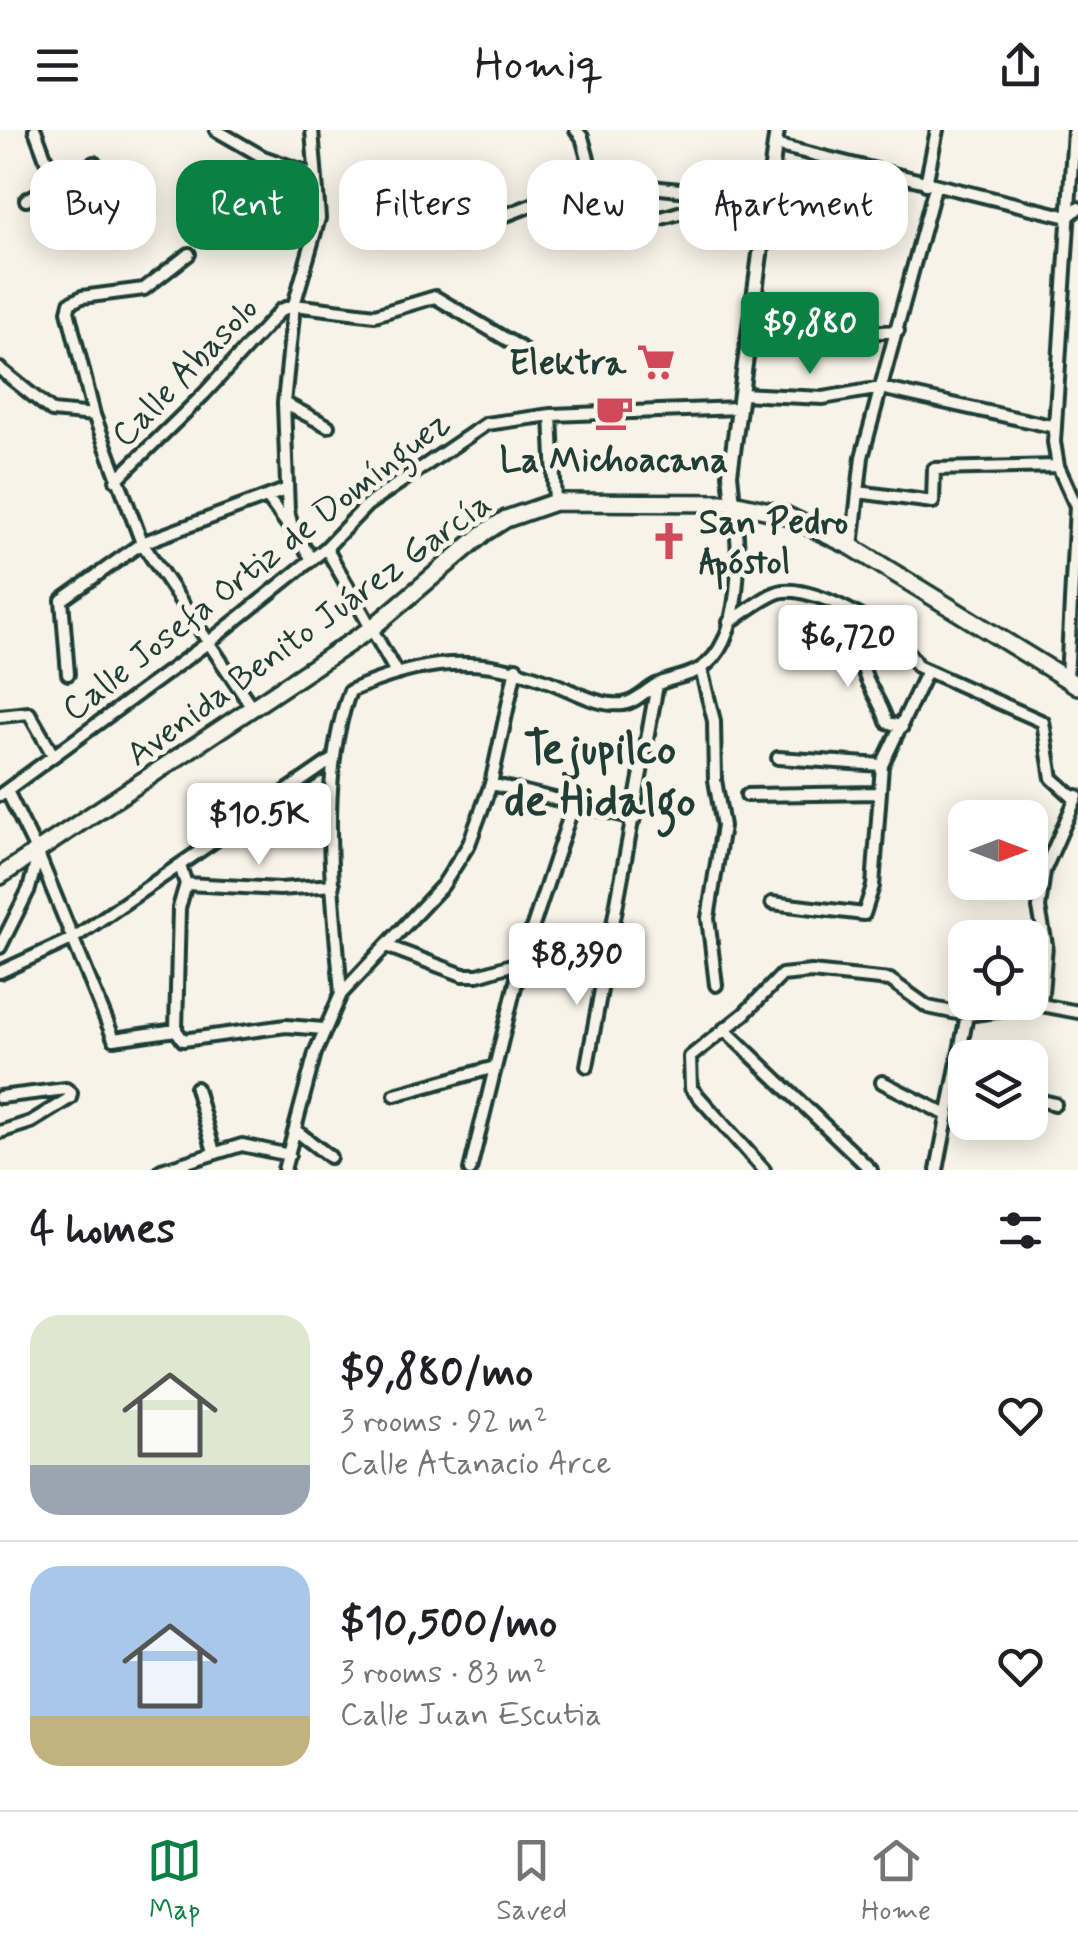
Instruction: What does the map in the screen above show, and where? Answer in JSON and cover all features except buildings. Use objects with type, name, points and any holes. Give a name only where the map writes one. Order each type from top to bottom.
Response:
[{"type":"main road","name":"Avenida Benito Juárez García","points":[[0,876],[372,628],[506,519],[556,502],[733,503],[783,514],[852,547],[1072,682]]},
{"type":"street","points":[[34,130],[46,160]]},
{"type":"street","points":[[216,130],[272,160]]},
{"type":"street","points":[[312,130],[312,160]]},
{"type":"street","points":[[576,130],[588,160]]},
{"type":"street","points":[[773,160],[777,130]]},
{"type":"street","points":[[852,547],[862,458],[898,331],[931,186],[937,130]]},
{"type":"street","points":[[1072,682],[1077,507],[1058,466],[1055,427],[1074,130]]},
{"type":"street","points":[[775,146],[1068,218]]},
{"type":"street","points":[[26,200],[30,197]]},
{"type":"street","points":[[1068,218],[1078,208]]},
{"type":"street","points":[[293,531],[285,490],[284,403],[294,305],[310,250]]},
{"type":"street","points":[[341,994],[333,885],[333,759],[338,724],[350,691],[398,674],[464,661],[516,668],[603,702],[633,701],[657,685],[701,669],[714,656],[729,622],[739,566],[730,474],[762,250]]},
{"type":"street","points":[[189,254],[144,290],[82,297],[70,303],[70,324],[94,415],[142,542],[254,710]]},
{"type":"street","points":[[294,305],[375,315],[434,297],[521,348]]},
{"type":"street","name":"Calle Abasolo","points":[[116,480],[204,394],[281,310],[294,305]]},
{"type":"street","points":[[750,340],[898,331]]},
{"type":"street","points":[[0,369],[52,411],[94,415]]},
{"type":"street","points":[[881,388],[1055,427]]},
{"type":"street","name":"Calle Josefa Ortiz de Domínguez","points":[[3,793],[209,642],[310,556],[326,548],[367,505],[462,438],[501,420],[824,398],[881,388]]},
{"type":"street","points":[[284,403],[328,426]]},
{"type":"street","points":[[551,414],[556,502]]},
{"type":"street","points":[[858,492],[933,502],[934,469],[1058,466]]},
{"type":"street","points":[[68,674],[62,600],[142,542],[285,490]]},
{"type":"street","points":[[267,497],[310,556]]},
{"type":"street","points":[[326,548],[398,674]]},
{"type":"street","points":[[729,622],[782,590],[813,594],[859,616],[911,652],[918,666],[1043,722],[1052,778],[1077,797],[1044,871],[1041,920]]},
{"type":"street","points":[[878,630],[865,644],[862,668],[870,692],[880,699],[887,722],[902,727]]},
{"type":"street","points":[[284,1170],[315,1053],[341,994],[389,948],[456,868],[491,784],[516,668]]},
{"type":"street","points":[[701,669],[714,721],[715,780],[723,826],[710,885],[708,918],[716,984]]},
{"type":"street","points":[[772,903],[864,914],[873,886],[882,765],[927,671]]},
{"type":"street","points":[[588,1066],[657,685]]},
{"type":"street","points":[[0,716],[29,713],[53,755]]},
{"type":"street","points":[[778,758],[882,765]]},
{"type":"street","points":[[0,972],[74,938],[333,759]]},
{"type":"street","points":[[491,784],[635,818]]},
{"type":"street","points":[[3,793],[38,854],[114,1040],[286,1026],[324,1030]]},
{"type":"street","points":[[746,795],[878,793]]},
{"type":"street","points":[[470,1170],[521,962],[572,806]]},
{"type":"street","points":[[0,946],[29,889],[38,854]]},
{"type":"street","points":[[179,1035],[180,908],[186,884],[180,866]]},
{"type":"street","points":[[186,884],[280,890],[333,885]]},
{"type":"street","points":[[389,948],[463,975],[478,976],[521,962],[606,957]]},
{"type":"street","points":[[764,1170],[690,1088],[690,1057],[782,975],[890,980],[928,1008],[948,1012]]},
{"type":"street","points":[[1048,1006],[1078,1012]]},
{"type":"street","points":[[724,1029],[871,1170]]},
{"type":"street","points":[[395,1094],[495,1067]]},
{"type":"street","points":[[882,1082],[945,1114]]},
{"type":"street","points":[[196,1088],[214,1152]]},
{"type":"street","points":[[0,1097],[66,1089],[71,1093],[70,1098],[32,1122],[0,1132]]},
{"type":"street","points":[[937,1170],[948,1098]]},
{"type":"street","points":[[1048,1102],[1055,1104]]},
{"type":"street","points":[[295,1130],[330,1157]]},
{"type":"street","points":[[161,1170],[214,1152],[250,1146],[289,1155]]},
{"type":"place","name":"Elektra","points":[[656,362]]},
{"type":"place","name":"La Michoacana","points":[[614,412]]},
{"type":"place","name":"San Pedro Apóstol","points":[[669,541]]},
{"type":"district","name":"Tejupilco de Hidalgo","points":[[600,773]]}]
